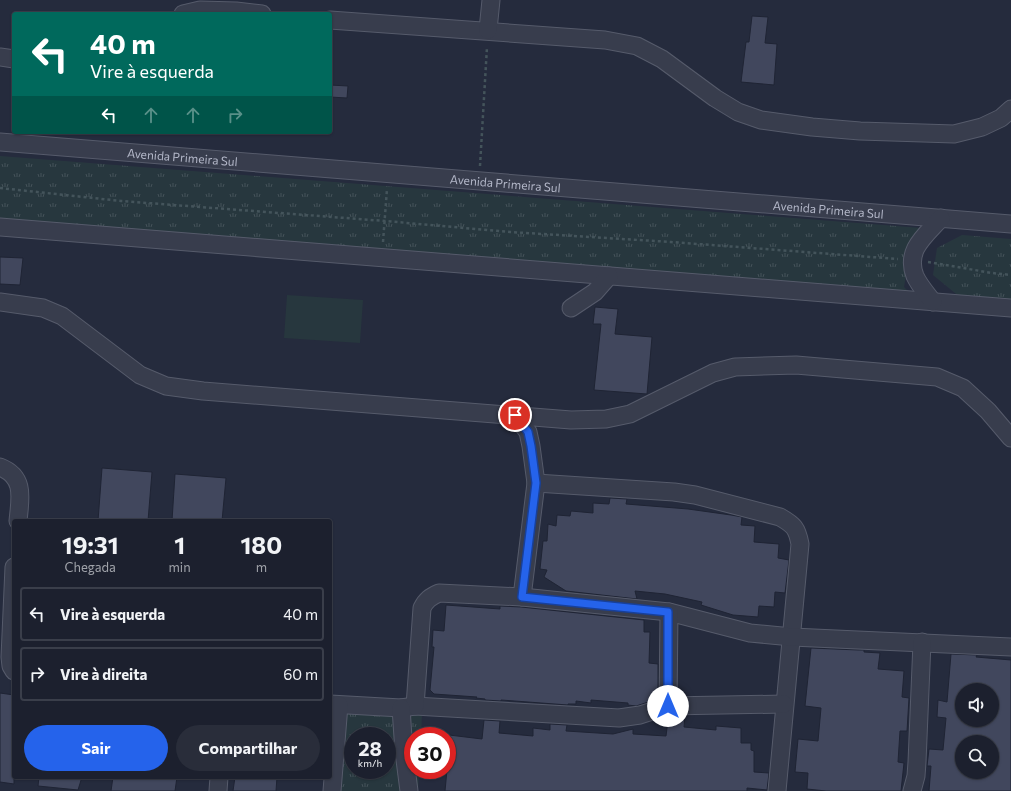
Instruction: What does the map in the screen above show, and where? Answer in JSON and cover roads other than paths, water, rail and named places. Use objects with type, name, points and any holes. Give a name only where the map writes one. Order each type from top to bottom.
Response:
[{"type":"street","points":[[488,30],[491,0]]},
{"type":"street","points":[[192,12],[200,10],[245,12]]},
{"type":"street","points":[[332,20],[488,30],[605,40],[637,46],[662,58],[715,98],[738,112],[761,120],[826,128],[954,134],[982,127],[1001,118],[1011,110]]},
{"type":"street","points":[[0,57],[12,59]]},
{"type":"street","name":"Avenida Primeira Sul","points":[[0,142],[23,138],[479,182],[1011,224]]},
{"type":"street","points":[[933,302],[916,277],[911,260],[919,242],[941,218]]},
{"type":"street","points":[[0,227],[1011,308]]},
{"type":"street","points":[[571,308],[595,292],[609,276]]},
{"type":"street","points":[[0,302],[43,308],[62,316],[140,375],[166,386],[203,391],[571,420],[606,419],[630,414],[713,373],[735,367],[796,365],[937,377],[963,388],[988,411],[1011,438]]},
{"type":"street","points":[[515,415],[528,432],[536,483],[522,597]]},
{"type":"street","points":[[0,467],[13,474],[19,484],[20,493],[18,519]]},
{"type":"street","points":[[536,483],[674,492],[695,495],[780,517],[790,523],[798,531],[800,544],[777,791]]},
{"type":"street","points":[[9,577],[10,657],[12,668]]},
{"type":"street","points":[[409,791],[404,752],[408,707],[422,608],[426,600],[439,593],[522,597],[668,612],[738,630],[792,637],[1011,647]]},
{"type":"street","points":[[668,612],[668,706]]},
{"type":"street","points":[[912,791],[916,776],[917,762],[922,642]]},
{"type":"street","points":[[332,791],[334,705],[408,707],[619,718],[640,715],[668,706],[784,704]]},
{"type":"street","points":[[218,791],[219,779]]}]
